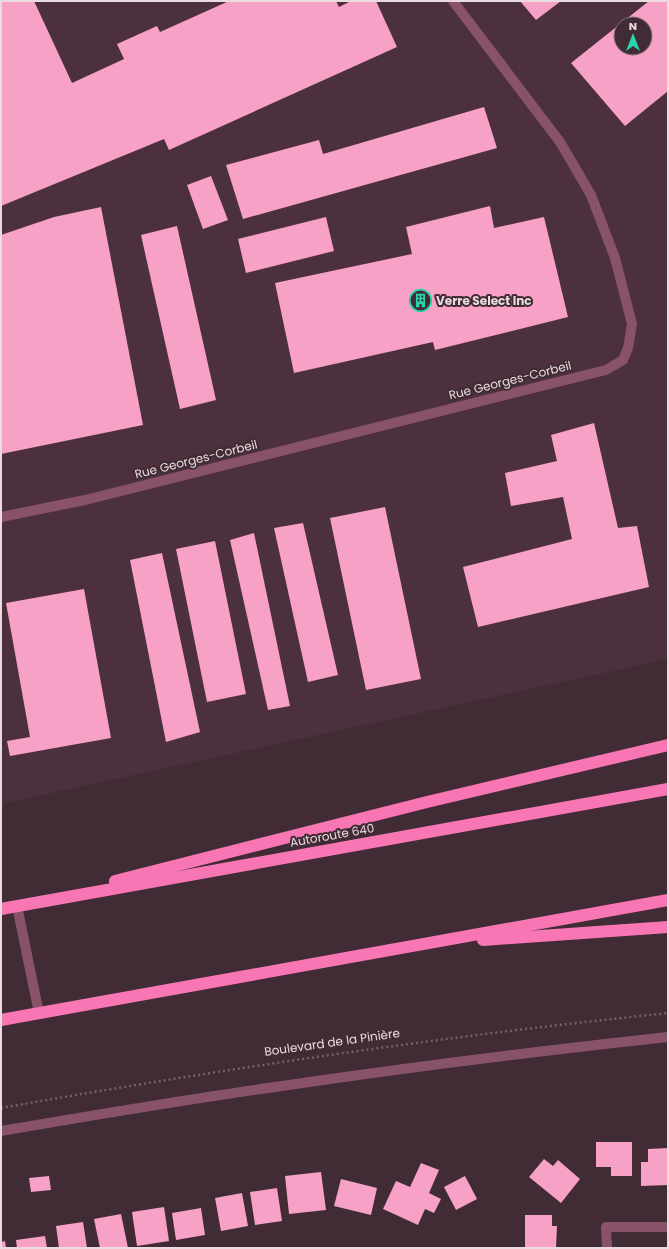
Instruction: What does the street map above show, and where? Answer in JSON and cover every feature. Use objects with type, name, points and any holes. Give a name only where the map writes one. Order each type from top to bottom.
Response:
[{"type":"highway","points":[[17,906],[427,802],[668,745]]},
{"type":"highway","name":"Autoroute 640","points":[[1,909],[668,789]]},
{"type":"highway","points":[[1,1020],[668,900]]},
{"type":"highway","points":[[424,945],[668,927]]},
{"type":"street","name":"Rue Georges-Corbeil","points":[[1,517],[86,500],[583,376],[606,370],[623,360],[628,348],[632,324],[615,258],[591,195],[560,142],[453,1]]},
{"type":"street","points":[[17,906],[39,1013]]},
{"type":"street","points":[[1,1131],[320,1080],[502,1056],[668,1037]]},
{"type":"street","points":[[607,1248],[606,1227],[668,1227]]},
{"type":"path","name":"Boulevard de la Pinière","points":[[1,1108],[138,1084],[321,1056],[461,1037],[668,1013]]},
{"type":"shaded area","points":[[1,1],[668,1],[668,659],[1,804]]},
{"type":"building","points":[[1,1],[34,1],[72,83],[124,59],[117,44],[157,26],[160,32],[229,1],[336,1],[339,7],[351,1],[376,1],[397,47],[169,150],[164,139],[1,206]]},
{"type":"building","points":[[520,1],[561,1],[536,20]]},
{"type":"building","points":[[649,1],[668,1],[668,91],[625,126],[571,63],[613,30],[613,56],[653,56],[653,16],[630,16]]},
{"type":"building","points":[[484,107],[497,148],[243,219],[226,165],[319,140],[323,154]]},
{"type":"building","points":[[211,176],[228,220],[203,229],[187,185]]},
{"type":"building","name":"Verre Select Inc","points":[[490,206],[494,228],[544,217],[568,317],[435,350],[433,342],[294,373],[275,283],[412,254],[406,227]]},
{"type":"building","points":[[101,207],[143,425],[1,454],[1,235],[54,217]]},
{"type":"building","points":[[326,217],[334,251],[246,273],[238,239]]},
{"type":"building","points":[[177,226],[216,400],[180,409],[141,235]]},
{"type":"building","points":[[594,423],[618,528],[637,526],[649,587],[478,627],[463,567],[572,539],[563,497],[511,506],[505,473],[557,461],[551,435]]},
{"type":"building","points":[[385,507],[421,679],[366,690],[330,518]]},
{"type":"building","points":[[303,523],[338,675],[308,682],[274,528]]},
{"type":"building","points":[[254,533],[290,706],[268,710],[230,540]]},
{"type":"building","points":[[215,541],[246,694],[207,702],[176,549]]},
{"type":"building","points":[[162,553],[200,732],[166,742],[130,560]]},
{"type":"building","points":[[84,589],[111,738],[10,756],[7,741],[30,737],[6,603]]},
{"type":"building","points":[[596,1142],[632,1142],[632,1176],[611,1176],[611,1167],[596,1167]]},
{"type":"building","points":[[668,1148],[668,1185],[641,1186],[641,1162],[648,1162],[648,1149]]},
{"type":"building","points":[[544,1159],[553,1166],[558,1160],[580,1179],[561,1203],[529,1177]]},
{"type":"building","points":[[421,1163],[439,1170],[429,1193],[441,1199],[434,1213],[425,1209],[418,1225],[383,1209],[396,1181],[410,1187]]},
{"type":"building","points":[[321,1172],[326,1210],[289,1214],[285,1176]]},
{"type":"building","points":[[49,1176],[51,1190],[31,1192],[29,1178]]},
{"type":"building","points":[[465,1176],[477,1199],[456,1210],[444,1187]]},
{"type":"building","points":[[341,1179],[377,1188],[371,1215],[334,1206]]},
{"type":"building","points":[[277,1188],[282,1221],[255,1225],[250,1192]]},
{"type":"building","points":[[242,1193],[248,1226],[221,1231],[215,1198]]},
{"type":"building","points":[[164,1207],[169,1241],[137,1246],[132,1212]]},
{"type":"building","points":[[201,1208],[205,1235],[176,1240],[172,1213]]},
{"type":"building","points":[[121,1214],[128,1248],[100,1248],[94,1219]]},
{"type":"building","points":[[525,1215],[552,1215],[552,1226],[557,1226],[556,1248],[525,1248]]},
{"type":"building","points":[[83,1222],[87,1248],[59,1248],[56,1226]]},
{"type":"building","points":[[45,1236],[47,1248],[17,1248],[16,1240]]},
{"type":"building","points":[[5,1241],[6,1248],[1,1248],[1,1242]]},
{"type":"place","name":"Verre Select Inc","points":[[421,300]]}]
